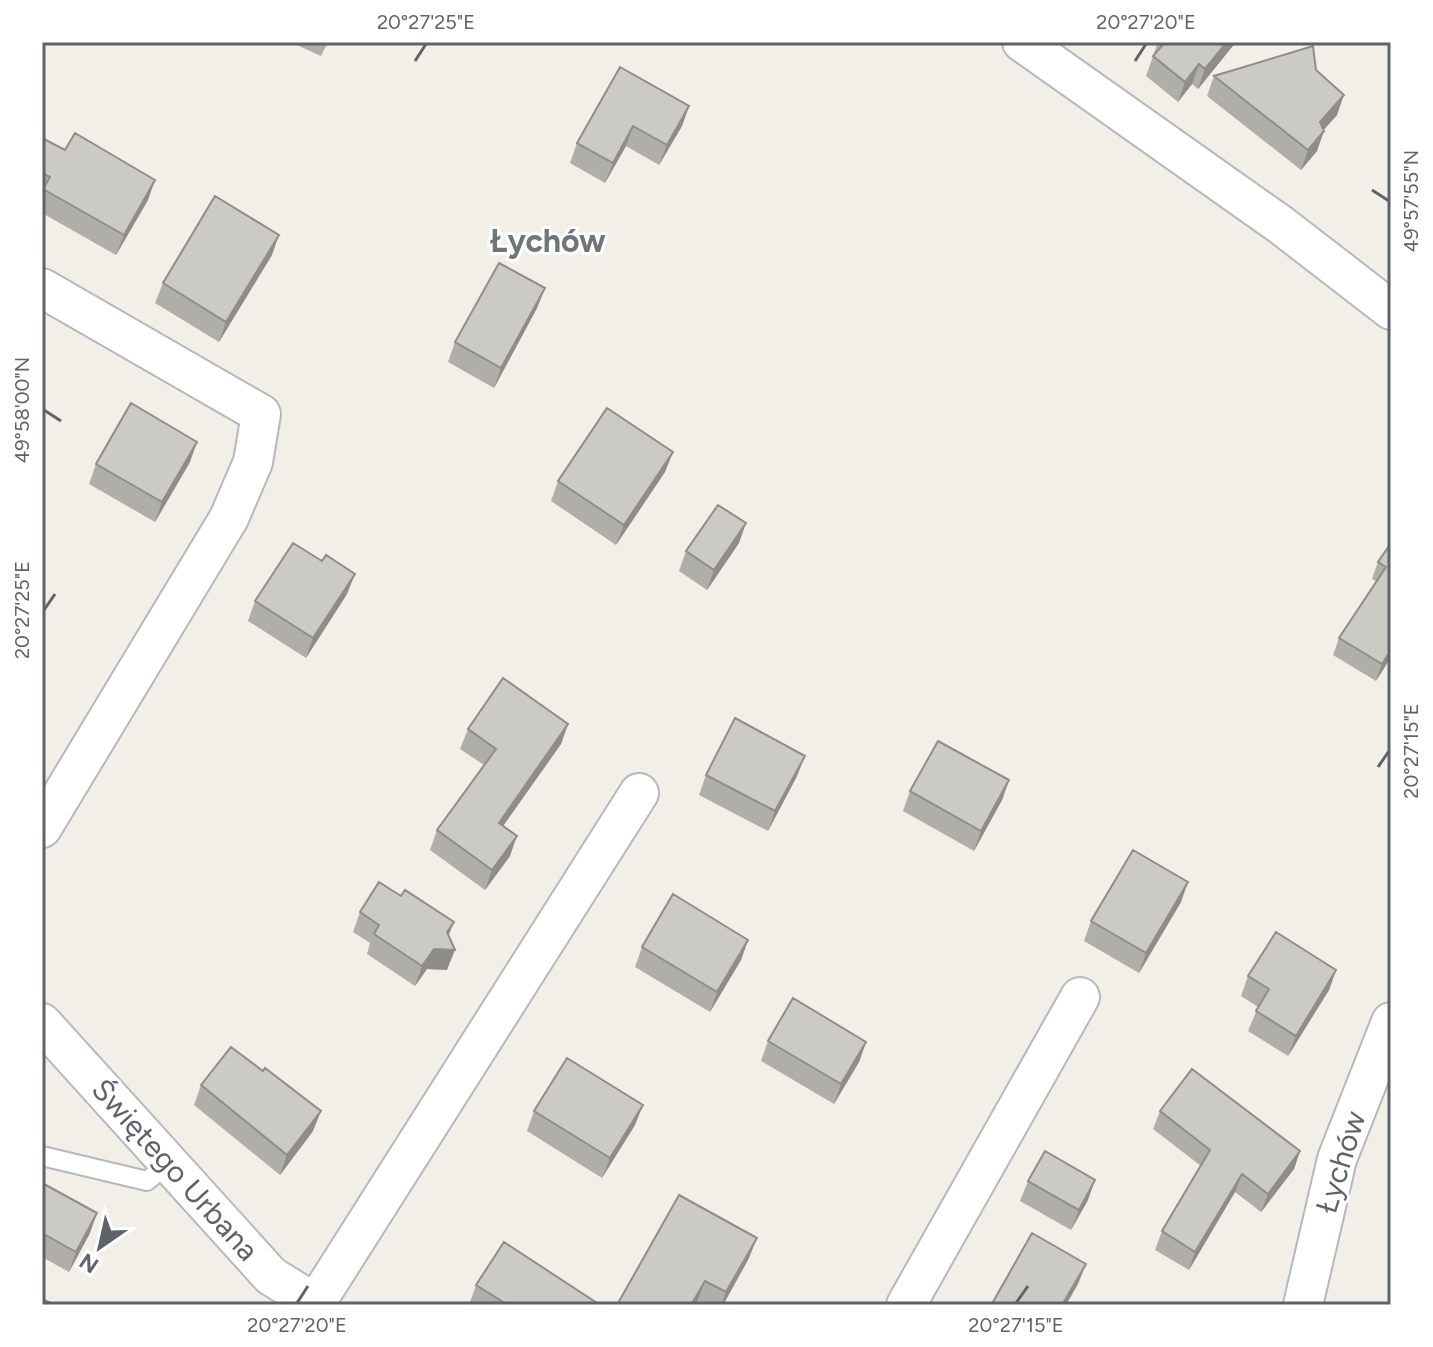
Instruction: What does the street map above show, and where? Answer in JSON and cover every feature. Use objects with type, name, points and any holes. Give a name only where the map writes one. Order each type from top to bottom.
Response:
[{"type":"street","points":[[1022,42],[1281,225],[1391,310]]},
{"type":"street","points":[[42,288],[261,414],[253,462],[229,518],[42,828]]},
{"type":"street","points":[[316,1304],[639,793]]},
{"type":"street","points":[[906,1305],[1080,997]]},
{"type":"street","name":"Świętego Urbana","points":[[42,1023],[271,1276],[316,1304]]},
{"type":"street","name":"Łychów","points":[[1303,1305],[1337,1159],[1389,1034]]},
{"type":"lane","points":[[42,1156],[147,1181],[168,1163]]},
{"type":"building","points":[[1165,42],[1227,42],[1205,69],[1199,64],[1185,82],[1153,56]]},
{"type":"building","points":[[1313,46],[1316,70],[1344,95],[1320,122],[1324,131],[1308,150],[1214,76]]},
{"type":"building","points":[[620,67],[689,106],[667,145],[633,126],[613,163],[577,143]]},
{"type":"building","points":[[75,133],[155,180],[124,235],[43,189],[50,177],[42,173],[42,138],[65,150]]},
{"type":"building","points":[[215,196],[279,235],[226,322],[163,283]]},
{"type":"building","points":[[499,263],[545,288],[501,368],[455,342]]},
{"type":"building","points":[[131,403],[197,442],[162,502],[96,464]]},
{"type":"building","points":[[607,408],[673,452],[624,525],[558,481]]},
{"type":"building","points":[[718,505],[746,523],[714,570],[686,551]]},
{"type":"building","points":[[293,543],[322,561],[326,555],[355,574],[313,638],[255,601]]},
{"type":"building","points":[[1391,543],[1391,650],[1382,664],[1339,638],[1386,567],[1378,562]]},
{"type":"building","points":[[503,678],[568,724],[499,823],[517,836],[492,870],[437,830],[496,749],[468,729]]},
{"type":"building","points":[[735,718],[805,756],[775,811],[706,775]]},
{"type":"building","points":[[938,741],[1009,780],[981,831],[910,791]]},
{"type":"building","points":[[1133,850],[1188,882],[1146,953],[1091,921]]},
{"type":"building","points":[[379,882],[401,896],[405,890],[454,922],[447,932],[455,950],[434,949],[422,966],[374,934],[379,925],[360,912]]},
{"type":"building","points":[[673,894],[748,940],[717,992],[642,947]]},
{"type":"building","points":[[1276,932],[1336,970],[1296,1036],[1256,1011],[1269,989],[1248,976]]},
{"type":"building","points":[[793,998],[866,1042],[841,1084],[768,1041]]},
{"type":"building","points":[[231,1047],[263,1071],[265,1068],[321,1111],[287,1155],[201,1085]]},
{"type":"building","points":[[567,1058],[643,1105],[610,1158],[534,1111]]},
{"type":"building","points":[[1192,1069],[1300,1151],[1268,1194],[1242,1174],[1195,1252],[1162,1231],[1210,1150],[1160,1111]]},
{"type":"building","points":[[1045,1151],[1095,1180],[1079,1210],[1028,1181]]},
{"type":"building","points":[[44,1184],[97,1213],[76,1252],[42,1233]]},
{"type":"building","points":[[679,1195],[757,1238],[726,1292],[705,1281],[691,1305],[617,1305]]},
{"type":"building","points":[[1032,1233],[1086,1264],[1062,1305],[998,1305],[993,1302]]},
{"type":"building","points":[[504,1242],[600,1305],[508,1305],[476,1285]]},
{"type":"district","name":"Łychów","points":[[548,241]]}]
